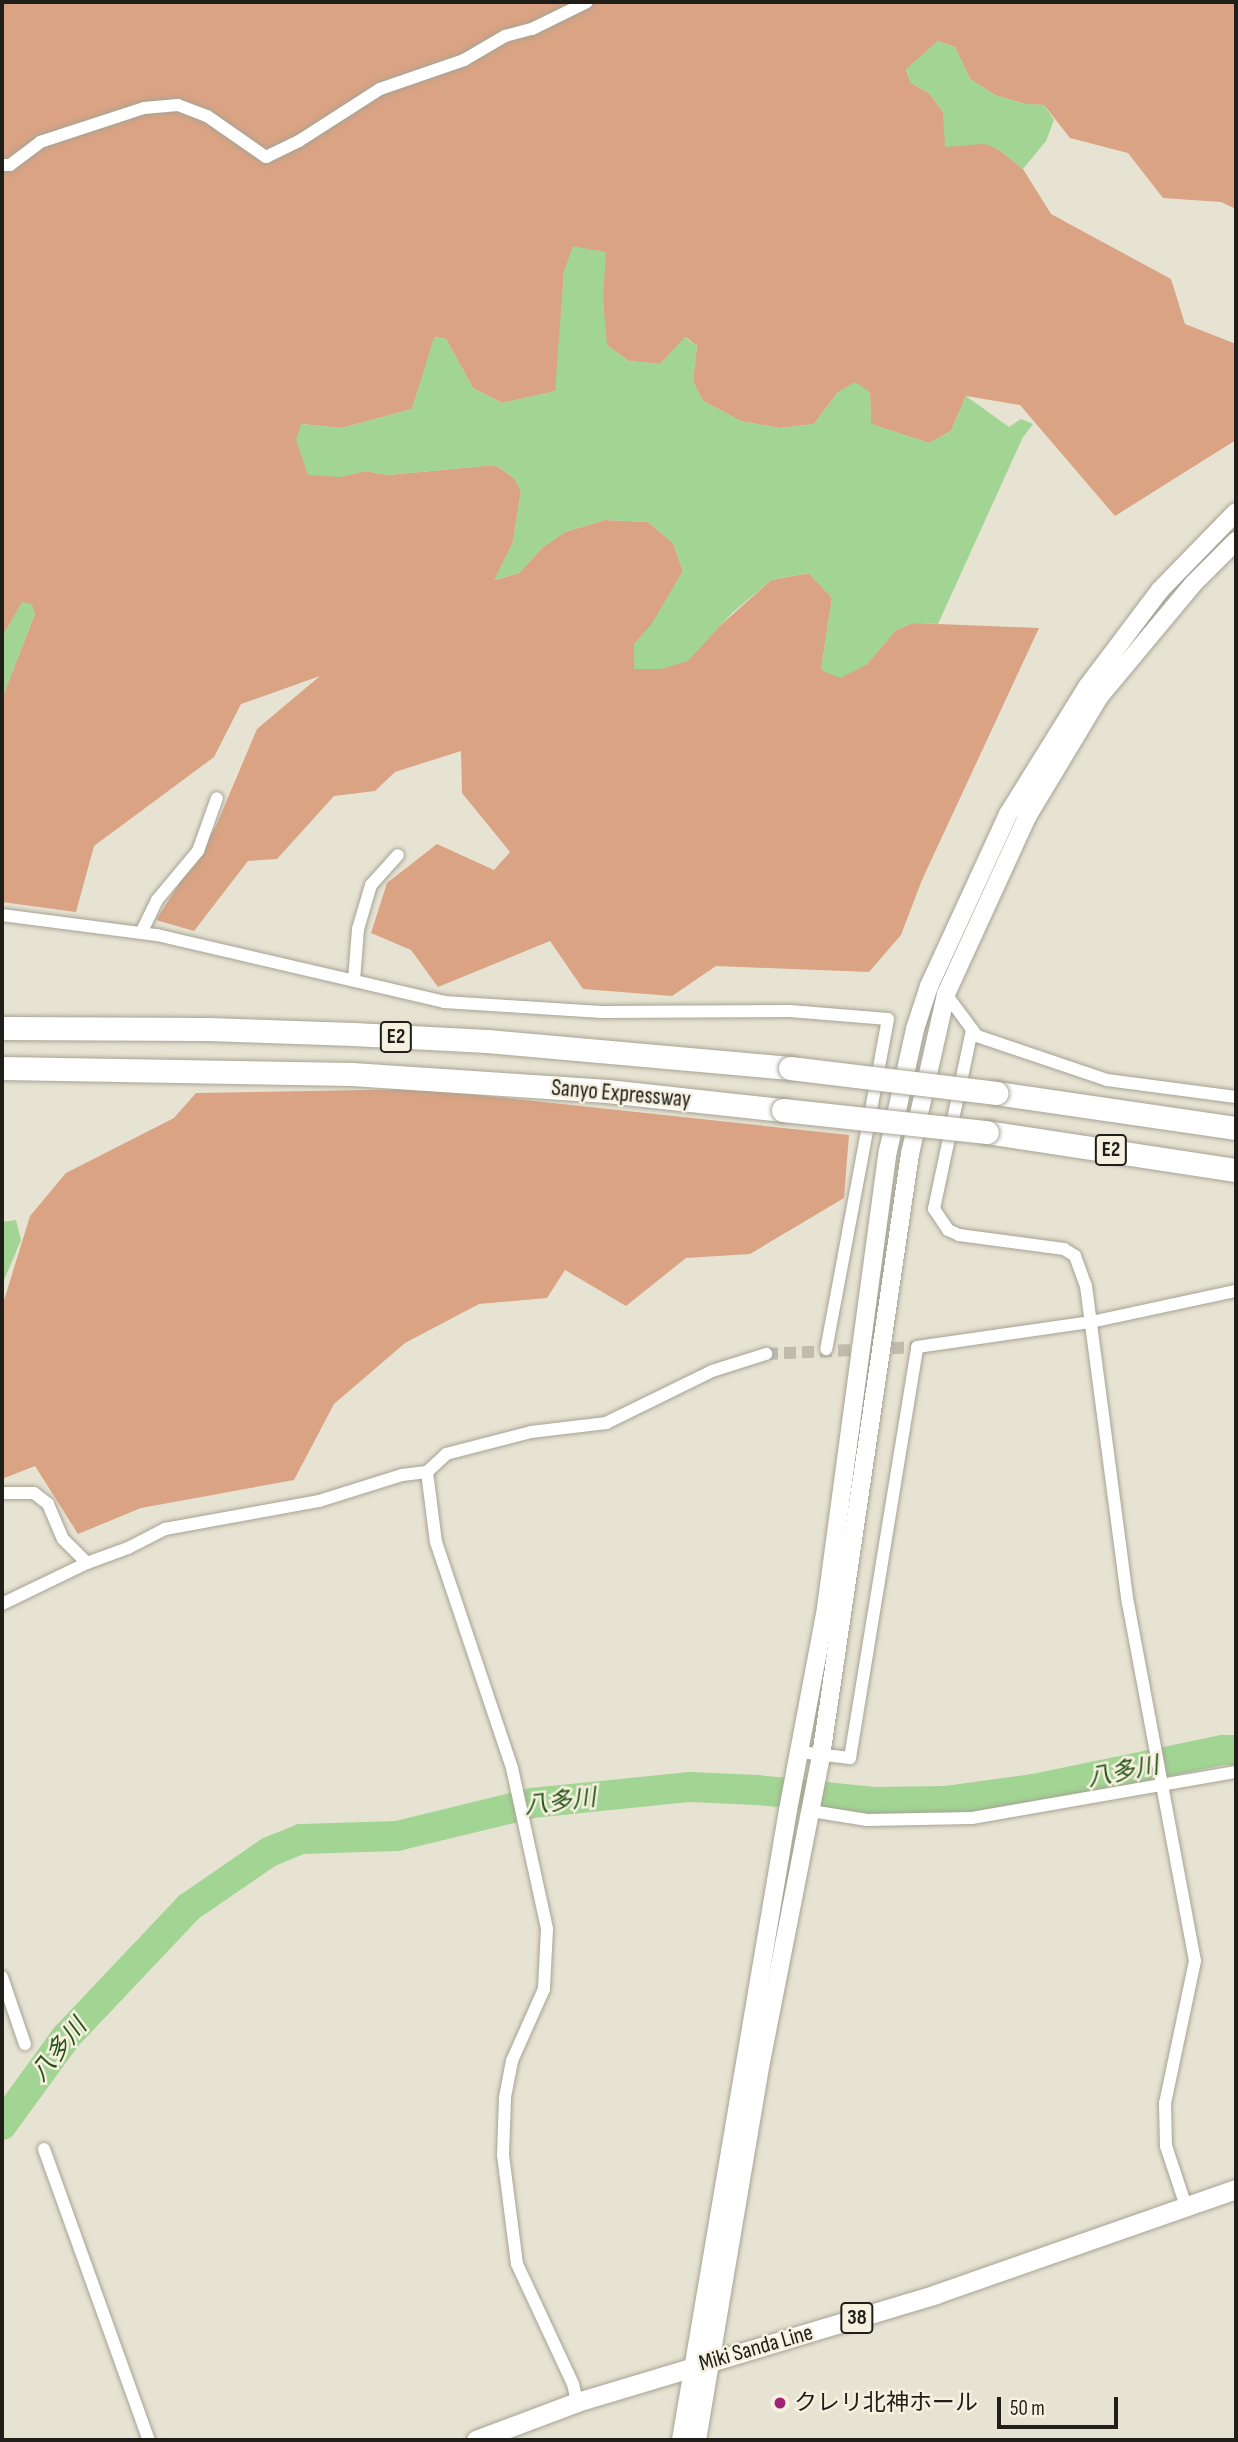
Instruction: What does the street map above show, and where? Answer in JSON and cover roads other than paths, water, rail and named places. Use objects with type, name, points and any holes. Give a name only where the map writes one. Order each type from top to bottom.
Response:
[{"type":"highway","name":"Sanyo Expressway","points":[[2,1028],[208,1029],[500,1042],[790,1068],[996,1093],[1236,1128]]},
{"type":"highway","name":"Sanyo Expressway","points":[[2,1068],[352,1074],[607,1091],[986,1132],[1236,1170]]},
{"type":"main road","name":"Miki Sanda Line","points":[[475,2440],[577,2402],[936,2294],[1236,2189]]},
{"type":"street","points":[[2,165],[10,165],[40,142],[144,108],[178,105],[206,116],[266,157],[299,141],[380,89],[464,60],[505,36],[532,29],[587,2]]},
{"type":"street","points":[[697,2440],[703,2364],[788,1810],[825,1615],[888,1151],[915,1030],[929,986],[1008,814],[1087,687],[1160,590],[1236,512]]},
{"type":"street","points":[[681,2440],[703,2364],[811,1811],[910,1154],[946,994],[1027,817],[1100,697],[1193,584],[1236,541]]},
{"type":"street","points":[[141,933],[157,900],[198,851],[217,797]]},
{"type":"street","points":[[354,980],[358,929],[371,885],[398,855]]},
{"type":"street","points":[[2,915],[141,933],[444,1002],[602,1012],[790,1011],[888,1019],[826,1349]]},
{"type":"street","points":[[946,994],[977,1036],[1107,1080],[1236,1097]]},
{"type":"street","points":[[972,1030],[934,1209],[948,1230],[959,1235],[1056,1248],[1075,1256],[1086,1286],[1128,1603],[1195,1961],[1165,2103],[1166,2146],[1186,2206]]},
{"type":"street","points":[[800,1752],[850,1758],[917,1347],[1091,1322],[1236,1291]]},
{"type":"street","points":[[2,1604],[165,1529],[319,1501],[402,1475],[427,1472],[446,1454],[531,1432],[606,1423],[712,1371],[766,1354]]},
{"type":"street","points":[[427,1472],[436,1542],[512,1768],[547,1929],[544,1989],[512,2062],[505,2098],[503,2155],[517,2264],[573,2384],[577,2402]]},
{"type":"street","points":[[2,1493],[34,1493],[48,1504],[63,1539],[87,1563]]},
{"type":"street","points":[[811,1811],[867,1820],[972,1818],[1236,1772]]},
{"type":"street","points":[[2,1978],[25,2044]]},
{"type":"street","points":[[44,2148],[149,2440]]},
{"type":"waterway","name":"八多川","points":[[2,2125],[66,2037],[189,1907],[269,1852],[301,1839],[397,1836],[532,1803],[690,1787],[757,1790],[876,1802],[945,1801],[1034,1789],[1223,1750],[1236,1750]]},
{"type":"tunnel","points":[[766,1354],[917,1347]]},
{"type":"place","name":"クレリ北神ホール","points":[[780,2403]]}]
